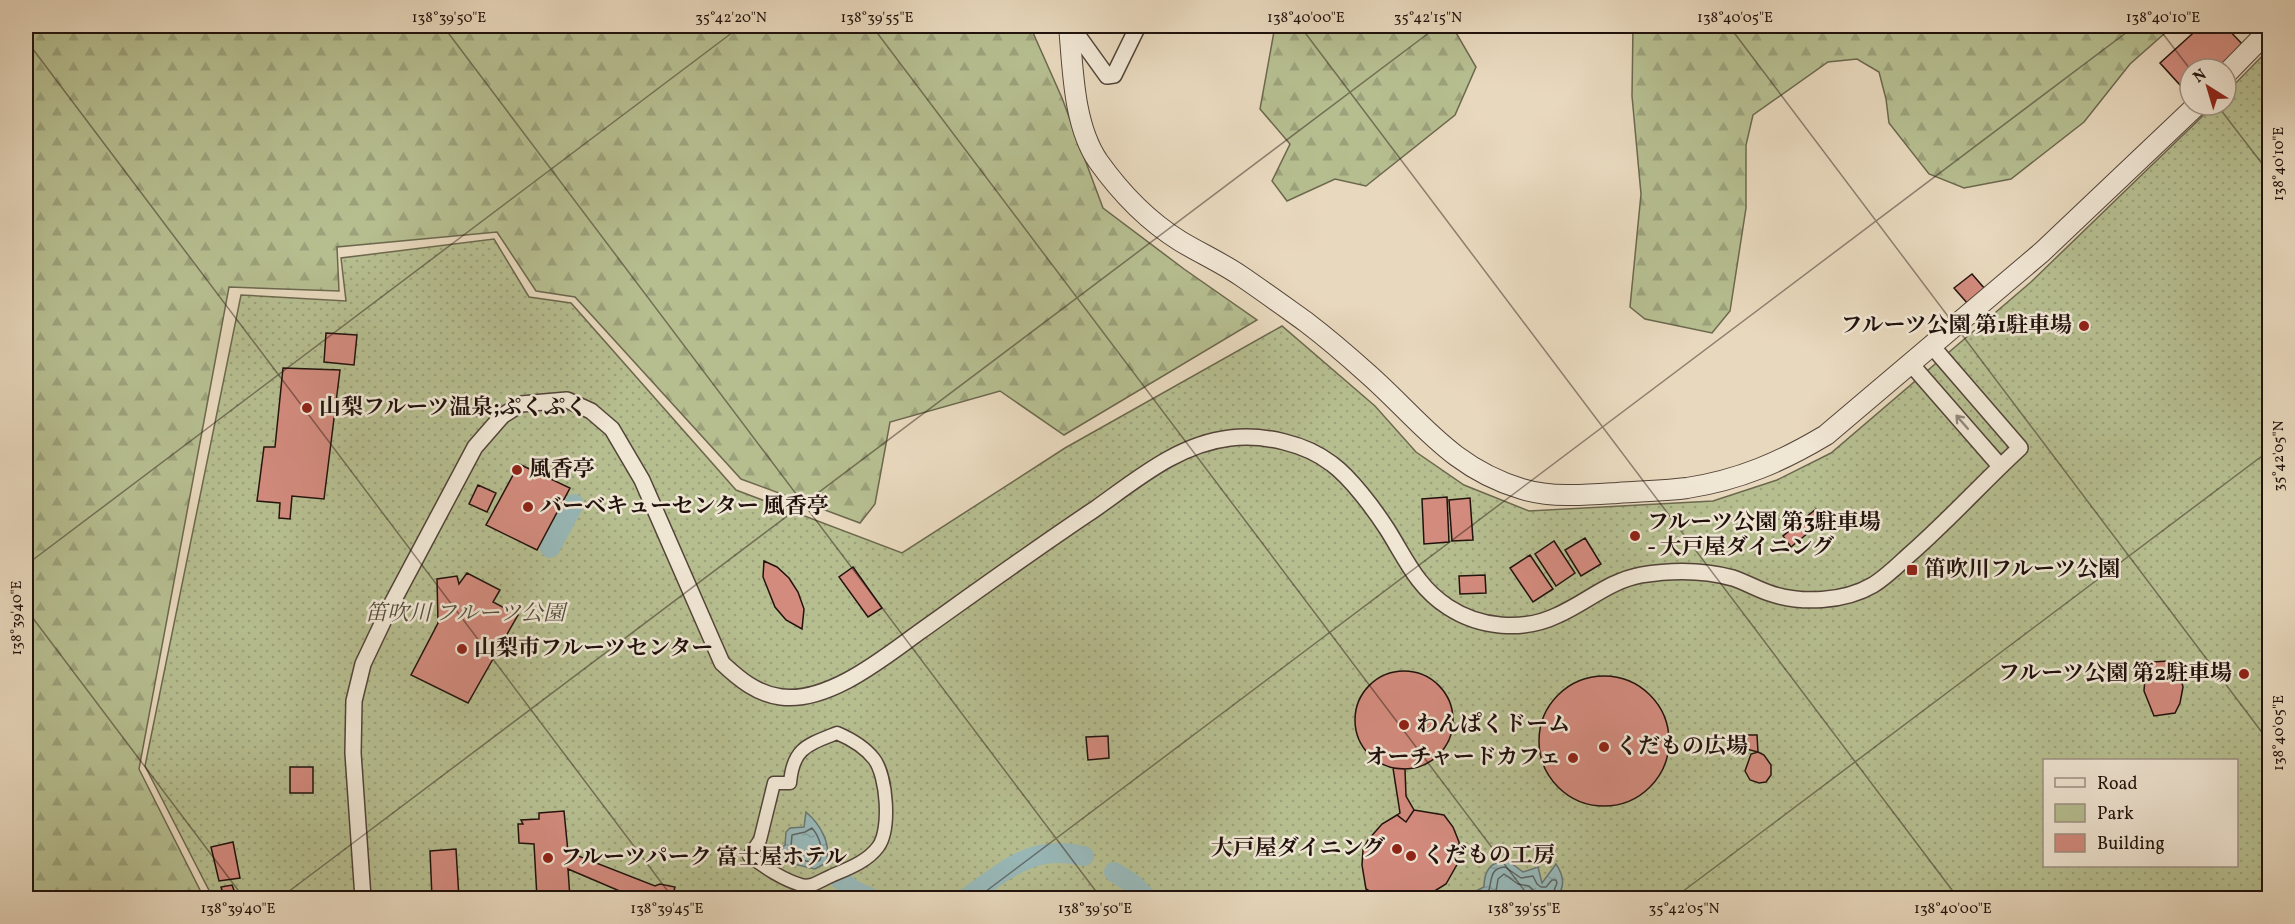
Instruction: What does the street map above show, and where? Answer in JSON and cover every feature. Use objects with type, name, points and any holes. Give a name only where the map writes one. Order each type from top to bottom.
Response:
[{"type":"street","points":[[1070,26],[1107,76],[1114,75],[1138,26]]},
{"type":"street","points":[[1070,26],[1075,90],[1081,122],[1097,159],[1120,189],[1152,221],[1179,240],[1239,275],[1308,324],[1368,374],[1450,453],[1482,473],[1523,489],[1553,494],[1593,495],[1686,488],[1746,474],[1788,458],[1826,435],[2042,252],[2184,117]]},
{"type":"street","points":[[2238,62],[2270,29]]},
{"type":"street","points":[[363,898],[353,753],[354,700],[363,664],[390,607],[475,447],[502,416],[521,404],[567,400],[591,411],[612,429],[642,480],[722,663],[745,683],[769,694],[785,698],[827,691],[865,671],[1043,544],[1146,474],[1193,446],[1231,437],[1269,439],[1298,446],[1332,464],[1364,497],[1385,526],[1418,582],[1447,607],[1473,620],[1497,625],[1522,625],[1557,616],[1612,583],[1640,575],[1692,571],[1733,578],[1771,594],[1798,600],[1838,597],[1873,585],[1895,568],[1949,520],[1984,480],[2020,448],[1931,345]]},
{"type":"street","points":[[1911,364],[2000,466]]},
{"type":"street","points":[[837,733],[856,743],[876,761],[883,784],[886,815],[884,836],[877,848],[855,865],[815,884],[802,885],[779,876],[749,856],[760,840],[774,783],[790,783],[791,771],[801,750],[814,741],[837,733]]},
{"type":"green space","points":[[26,26],[1030,26],[1062,98],[1103,208],[1257,320],[1064,435],[1000,391],[890,422],[875,504],[860,523],[741,479],[575,297],[536,291],[497,232],[337,247],[339,291],[229,287],[139,769],[204,898],[26,898]]},
{"type":"green space","points":[[1275,26],[1457,26],[1455,31],[1476,67],[1455,115],[1366,186],[1335,179],[1287,201],[1272,181],[1290,144],[1260,109]]},
{"type":"green space","points":[[1633,26],[2173,26],[2130,64],[2084,122],[2011,179],[1964,188],[1929,174],[1889,123],[1879,72],[1857,59],[1828,62],[1753,115],[1746,145],[1746,208],[1730,311],[1712,333],[1645,319],[1630,307],[1641,194],[1632,96]]},
{"type":"green space","name":"笛吹川 フルーツ公園","points":[[2269,49],[2269,898],[213,898],[145,766],[241,295],[346,301],[341,258],[494,239],[529,297],[571,303],[736,490],[902,553],[1065,448],[1282,326],[1375,406],[1416,452],[1464,485],[1529,511],[1713,501],[1777,480],[1831,453],[2031,282],[2202,117],[2238,117],[2238,81]]},
{"type":"water","points":[[806,812],[824,835],[827,849],[826,863],[815,869],[763,857],[769,849],[781,848],[785,845],[786,832],[790,828],[804,827]]},
{"type":"water","points":[[1507,860],[1523,872],[1538,867],[1542,883],[1556,864],[1563,882],[1559,894],[1555,898],[1466,898],[1484,887],[1485,876],[1492,865]]},
{"type":"building","points":[[2201,26],[2225,26],[2244,46],[2232,57],[2178,57],[2178,83],[2160,63]]},
{"type":"building","points":[[1972,274],[1985,289],[1968,304],[1954,288]]},
{"type":"building","points":[[326,333],[357,335],[354,365],[324,362]]},
{"type":"building","name":"山梨フルーツ温泉;ぷくぷく","points":[[283,368],[340,370],[324,499],[292,496],[290,519],[279,518],[280,503],[257,501],[264,447],[275,447]]},
{"type":"building","name":"バーベキューセンター 風香亭","points":[[519,464],[570,488],[537,550],[486,525]]},
{"type":"building","points":[[478,485],[496,493],[487,512],[469,504]]},
{"type":"building","points":[[1447,497],[1449,542],[1424,544],[1422,499]]},
{"type":"building","points":[[1470,498],[1473,540],[1452,541],[1449,500]]},
{"type":"building","points":[[1816,509],[1825,519],[1791,547],[1783,536]]},
{"type":"building","points":[[1585,538],[1601,564],[1581,576],[1565,550]]},
{"type":"building","points":[[1554,541],[1575,573],[1556,586],[1535,554]]},
{"type":"building","points":[[1530,555],[1553,589],[1533,602],[1510,568]]},
{"type":"building","points":[[764,561],[777,567],[789,578],[798,592],[804,609],[802,629],[786,620],[775,607],[763,577]]},
{"type":"building","points":[[853,567],[882,608],[868,617],[839,577]]},
{"type":"building","name":"山梨市フルーツセンター","points":[[467,573],[500,590],[493,602],[518,615],[468,703],[411,675],[438,623],[437,579],[457,576],[459,584]]},
{"type":"building","points":[[1485,575],[1486,593],[1460,594],[1459,576]]},
{"type":"building","points":[[2168,661],[2175,666],[2180,675],[2183,687],[2180,703],[2175,713],[2154,716],[2144,691],[2145,678],[2153,662]]},
{"type":"building","name":"わんぱくドーム","points":[[1404,671],[1423,675],[1439,685],[1449,701],[1453,720],[1449,739],[1439,755],[1423,765],[1404,769],[1385,765],[1369,755],[1359,739],[1355,720],[1359,701],[1369,685],[1385,675]]},
{"type":"building","name":"くだもの広場","points":[[1604,676],[1629,681],[1650,695],[1664,716],[1669,741],[1664,766],[1650,787],[1629,801],[1604,806],[1579,801],[1558,787],[1544,766],[1539,741],[1544,716],[1558,695],[1579,681]]},
{"type":"building","points":[[1747,735],[1757,735],[1758,752],[1746,749]]},
{"type":"building","points":[[1108,736],[1109,758],[1088,760],[1086,737]]},
{"type":"building","points":[[1758,752],[1764,755],[1771,765],[1771,775],[1766,782],[1759,783],[1750,780],[1745,771],[1751,754]]},
{"type":"building","points":[[290,767],[313,767],[313,793],[290,793]]},
{"type":"building","points":[[1393,768],[1405,769],[1406,796],[1414,810],[1406,822],[1397,815],[1400,813]]},
{"type":"building","name":"くだもの工房","points":[[1414,810],[1444,815],[1453,827],[1459,842],[1459,861],[1446,884],[1433,892],[1418,898],[1381,898],[1366,889],[1362,865],[1363,850],[1368,840],[1382,824],[1397,815],[1406,822]]},
{"type":"building","points":[[564,811],[568,852],[655,886],[660,884],[675,887],[673,895],[678,898],[636,898],[568,869],[570,898],[537,898],[534,844],[519,843],[518,824],[523,824],[521,820],[539,819],[539,813]]},
{"type":"building","points":[[233,842],[240,878],[219,881],[211,847]]},
{"type":"building","points":[[456,849],[459,898],[432,898],[430,851]]},
{"type":"building","points":[[232,885],[237,898],[224,898],[221,887]]},
{"type":"waterway","points":[[550,548],[574,504]]},
{"type":"waterway","points":[[966,898],[1007,869],[1034,857],[1065,853],[1084,856]]},
{"type":"waterway","points":[[1114,872],[1133,884],[1147,898]]},
{"type":"waterway","points":[[838,878],[853,890],[871,898]]},
{"type":"place","name":"フルーツ公園 第1駐車場","points":[[2084,326]]},
{"type":"place","name":"山梨フルーツ温泉;ぷくぷく","points":[[307,408]]},
{"type":"place","name":"風香亭","points":[[517,470]]},
{"type":"place","name":"バーベキューセンター 風香亭","points":[[528,507]]},
{"type":"place","name":"フルーツ公園 第3駐車場 - 大戸屋ダイニング","points":[[1635,536]]},
{"type":"place","name":"笛吹川フルーツ公園","points":[[1912,570]]},
{"type":"place","name":"山梨市フルーツセンター","points":[[462,649]]},
{"type":"place","name":"フルーツ公園 第2駐車場","points":[[2244,674]]},
{"type":"place","name":"わんぱくドーム","points":[[1404,725]]},
{"type":"place","name":"くだもの広場","points":[[1604,747]]},
{"type":"place","name":"オーチャードカフェ","points":[[1573,758]]},
{"type":"place","name":"大戸屋ダイニング","points":[[1397,849]]},
{"type":"place","name":"くだもの工房","points":[[1411,856]]},
{"type":"place","name":"フルーツパーク 富士屋ホテル","points":[[548,858]]}]
